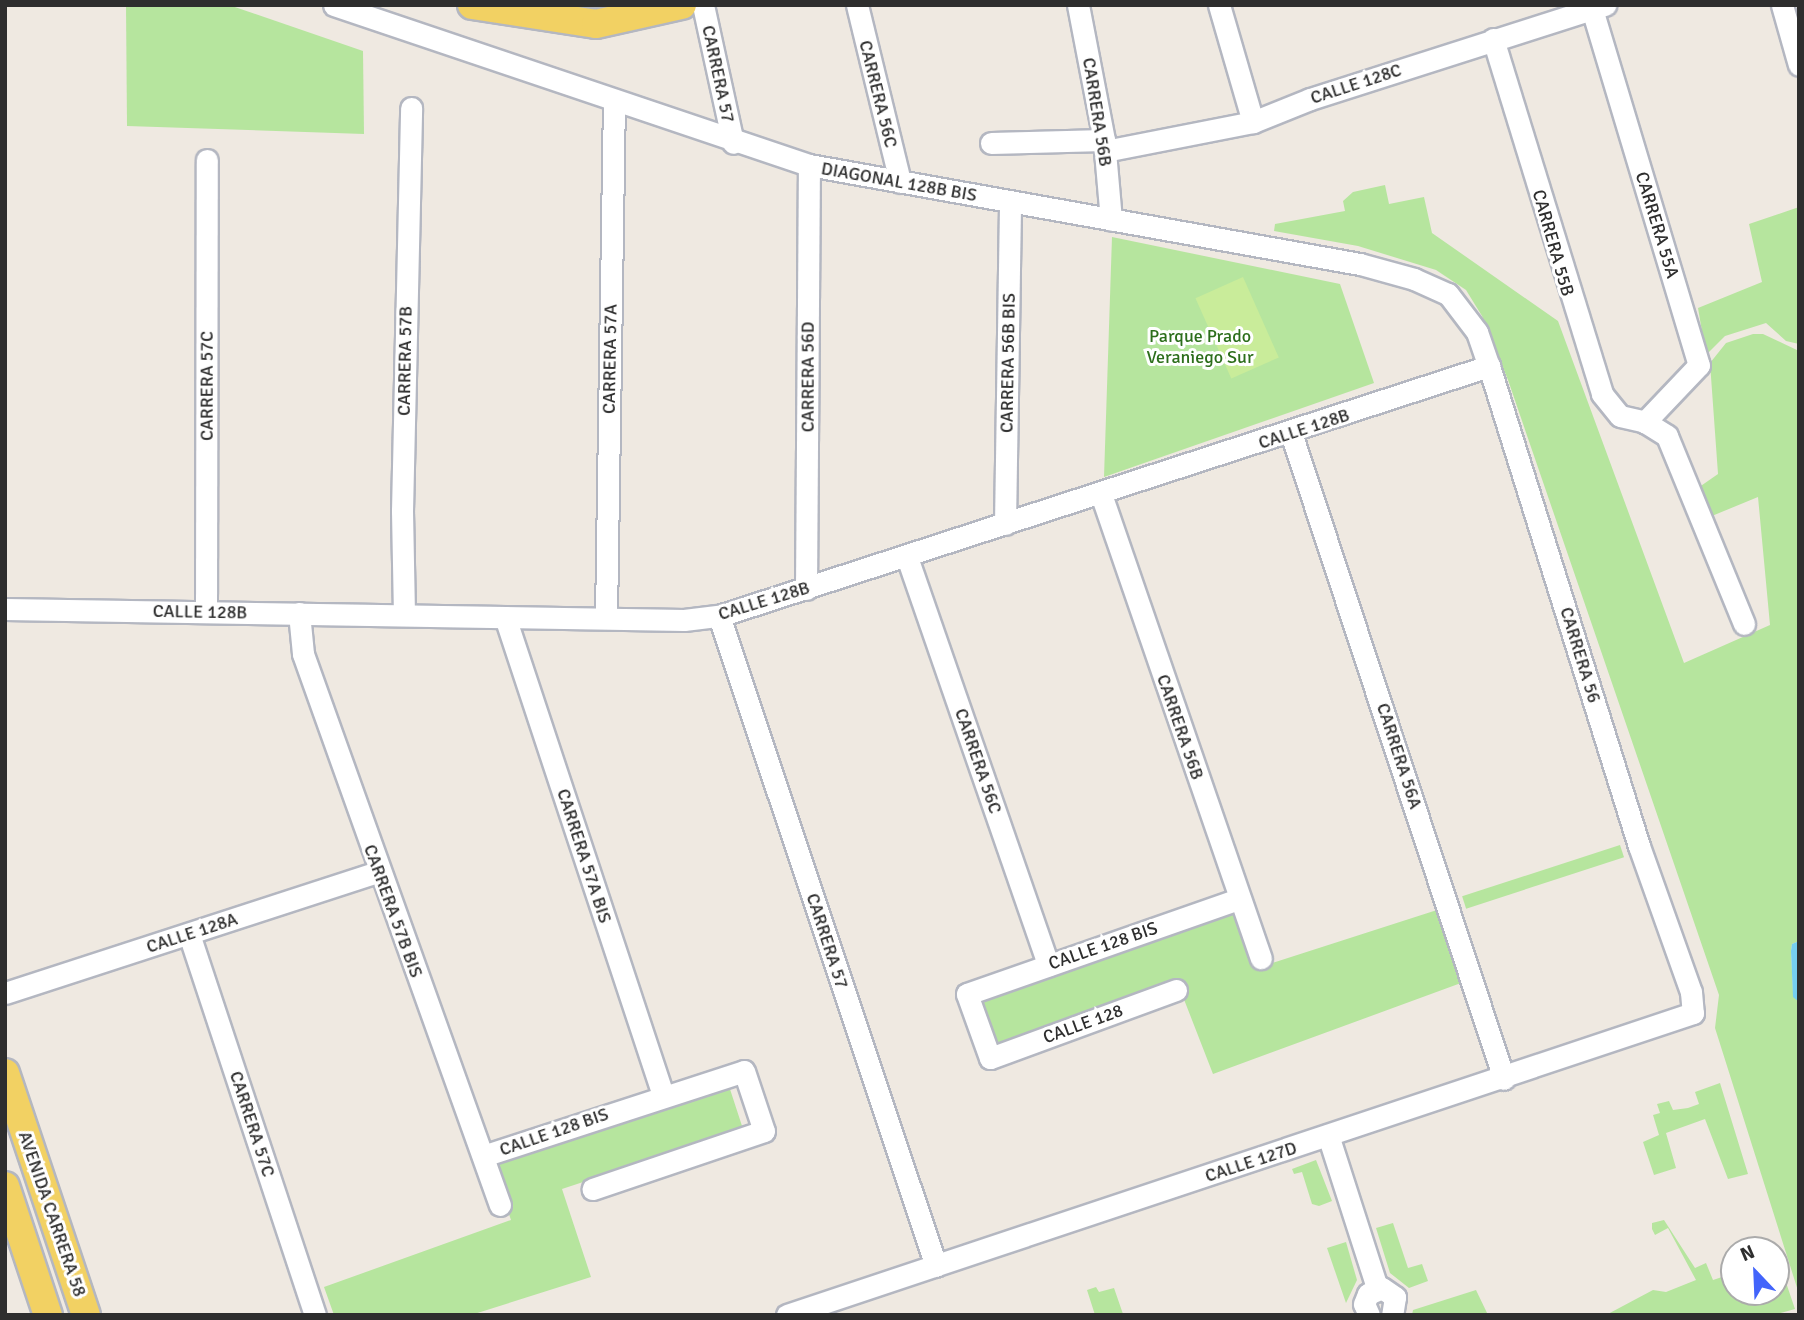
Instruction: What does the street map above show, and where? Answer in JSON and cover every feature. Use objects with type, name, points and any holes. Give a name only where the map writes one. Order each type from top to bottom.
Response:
[{"type":"main road","points":[[472,5],[596,24],[682,5]]},
{"type":"main road","points":[[572,5],[614,5]]},
{"type":"main road","name":"AVENIDA CARRERA 58","points":[[5,1073],[86,1315]]},
{"type":"main road","name":"AVENIDA CARRERA 58","points":[[5,1186],[48,1315]]},
{"type":"street","name":"DIAGONAL 128B BIS","points":[[334,5],[614,100],[733,144],[809,165],[1360,264],[1431,285],[1448,294],[1468,318]]},
{"type":"street","name":"CARRERA 57","points":[[703,5],[733,144]]},
{"type":"street","name":"CARRERA 56C","points":[[857,5],[900,182]]},
{"type":"street","name":"CARRERA 56B","points":[[1078,5],[1105,145],[1111,219]]},
{"type":"street","points":[[1219,5],[1253,122]]},
{"type":"street","points":[[1782,5],[1798,60]]},
{"type":"street","name":"CALLE 128C","points":[[991,143],[1105,145],[1253,122],[1493,39],[1599,7]]},
{"type":"street","name":"CARRERA 55A","points":[[1599,7],[1699,365],[1645,422]]},
{"type":"street","name":"CARRERA 55B","points":[[1493,39],[1602,394],[1620,416],[1645,422],[1667,436],[1744,624]]},
{"type":"street","name":"CARRERA 57A","points":[[606,618],[614,100]]},
{"type":"street","name":"CARRERA 57B","points":[[404,615],[402,511],[411,108]]},
{"type":"street","name":"CARRERA 57C","points":[[206,612],[207,160]]},
{"type":"street","name":"CARRERA 56D","points":[[806,589],[809,165]]},
{"type":"street","name":"CARRERA 56B BIS","points":[[1005,524],[1010,202]]},
{"type":"street","name":"CARRERA 56","points":[[1468,318],[1489,366],[1639,846],[1691,992]]},
{"type":"street","name":"CALLE 128B","points":[[5,609],[505,617],[719,617],[1291,433],[1489,366]]},
{"type":"street","name":"CARRERA 56A","points":[[1291,433],[1504,1079]]},
{"type":"street","name":"CARRERA 56B","points":[[1101,494],[1261,958]]},
{"type":"street","name":"CARRERA 56C","points":[[907,557],[1048,965]]},
{"type":"street","name":"CARRERA 57B BIS","points":[[299,613],[303,654],[378,872],[500,1205]]},
{"type":"street","name":"CARRERA 57A BIS","points":[[505,617],[663,1095]]},
{"type":"street","name":"CARRERA 57","points":[[719,617],[936,1266]]},
{"type":"street","name":"CALLE 128A","points":[[5,993],[378,872]]},
{"type":"street","name":"CALLE 128 BIS","points":[[990,1058],[967,994],[1239,899]]},
{"type":"street","name":"CARRERA 57C","points":[[189,934],[315,1315]]},
{"type":"street","name":"CALLE 128","points":[[990,1058],[1176,990]]},
{"type":"street","name":"CALLE 127D","points":[[787,1315],[1680,1020],[1693,1013],[1691,992]]},
{"type":"street","name":"CALLE 128 BIS","points":[[483,1156],[663,1095],[744,1071],[764,1132],[593,1189]]},
{"type":"street","points":[[1328,1135],[1377,1288]]},
{"type":"street","points":[[1368,1315],[1365,1299],[1377,1288],[1388,1289],[1395,1297],[1392,1315]]},
{"type":"green space","points":[[126,5],[229,5],[363,51],[364,134],[127,126]]},
{"type":"green space","points":[[1385,185],[1389,204],[1424,197],[1432,233],[1558,321],[1684,663],[1770,625],[1758,497],[1707,518],[1695,490],[1718,474],[1710,363],[1726,343],[1753,334],[1763,334],[1799,351],[1799,941],[1792,944],[1791,951],[1793,992],[1799,1002],[1799,1294],[1790,1266],[1790,1236],[1781,1236],[1715,1028],[1719,995],[1508,380],[1482,316],[1466,290],[1436,270],[1358,246],[1274,231],[1275,224],[1345,211],[1343,201],[1353,192]]},
{"type":"green space","points":[[1799,207],[1799,344],[1786,341],[1766,323],[1725,336],[1706,355],[1698,308],[1762,282],[1749,224]]},
{"type":"green space","name":"Parque Prado Veraniego Sur","points":[[1112,237],[1340,284],[1374,383],[1104,477]]},
{"type":"green space","points":[[1243,277],[1279,357],[1231,379],[1195,298]]},
{"type":"green space","points":[[1620,845],[1624,857],[1466,909],[1462,896]]},
{"type":"green space","points":[[1437,910],[1461,983],[1213,1074],[1178,984],[996,1048],[979,998],[1232,911],[1254,969]]},
{"type":"green space","points":[[728,1083],[743,1129],[562,1189],[591,1277],[471,1315],[334,1315],[324,1287],[511,1220],[491,1161]]},
{"type":"green space","points":[[1720,1083],[1748,1174],[1728,1179],[1705,1119],[1666,1133],[1676,1168],[1654,1175],[1643,1142],[1659,1135],[1653,1115],[1660,1113],[1657,1104],[1669,1101],[1673,1110],[1688,1108],[1699,1104],[1695,1092]]},
{"type":"green space","points":[[1316,1160],[1332,1201],[1319,1206],[1312,1204],[1302,1172],[1294,1174],[1292,1169]]},
{"type":"green space","points":[[1664,1220],[1695,1268],[1706,1263],[1713,1280],[1720,1278],[1720,1306],[1790,1306],[1790,1294],[1795,1309],[1774,1315],[1606,1315],[1653,1290],[1666,1292],[1696,1280],[1668,1228],[1655,1235],[1652,1223]]},
{"type":"green space","points":[[1393,1223],[1408,1268],[1422,1264],[1428,1281],[1409,1288],[1390,1273],[1376,1228]]},
{"type":"green space","points":[[1346,1242],[1357,1280],[1346,1303],[1327,1248]]},
{"type":"green space","points":[[1096,1287],[1099,1292],[1114,1288],[1123,1314],[1095,1315],[1087,1290]]},
{"type":"green space","points":[[1476,1290],[1488,1315],[1412,1315],[1413,1310]]},
{"type":"water","points":[[1799,941],[1799,1002],[1793,997],[1791,951],[1792,944]]}]
